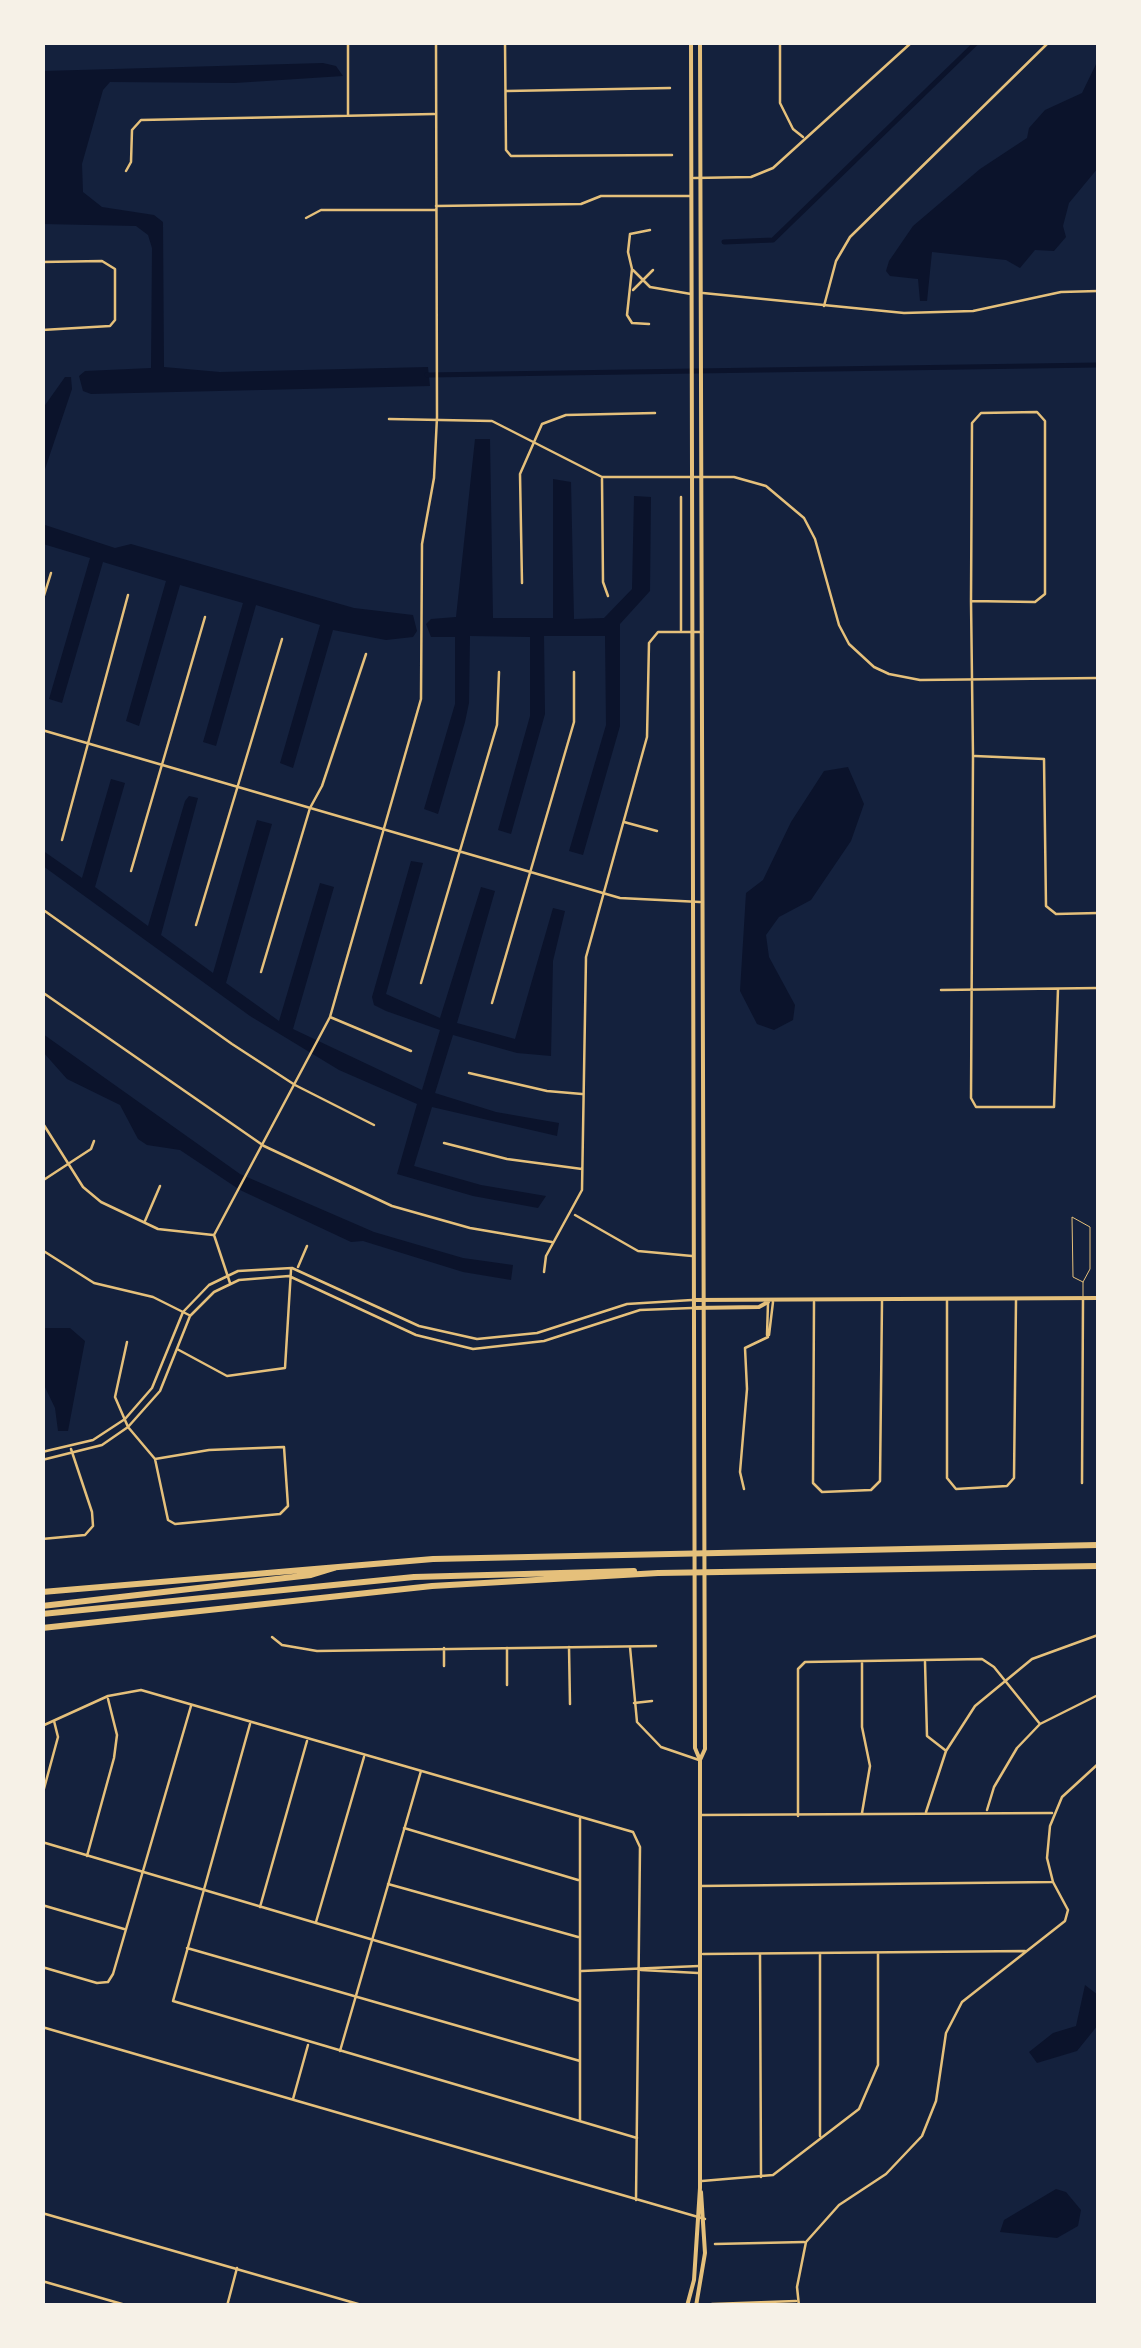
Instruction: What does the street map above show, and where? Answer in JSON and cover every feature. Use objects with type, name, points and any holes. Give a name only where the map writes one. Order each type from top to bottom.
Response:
[{"type":"highway","points":[[42,1592],[344,1564],[562,1554],[1098,1546]]},
{"type":"highway","points":[[42,1606],[311,1575],[344,1564]]},
{"type":"highway","points":[[42,1628],[432,1586],[658,1573],[1098,1566]]},
{"type":"highway","points":[[42,1614],[414,1577],[607,1568],[658,1573]]},
{"type":"main road","points":[[687,2306],[696,2263],[700,2184],[700,1760],[695,1748],[694,1530],[691,42]]},
{"type":"main road","points":[[700,42],[706,1530],[705,1749],[700,1760]]},
{"type":"main road","points":[[694,1300],[1098,1298]]},
{"type":"main road","points":[[694,1308],[759,1307],[770,1302]]},
{"type":"main road","points":[[696,2306],[705,2219],[700,2184]]},
{"type":"street","points":[[348,42],[348,115]]},
{"type":"street","points":[[230,1283],[214,1235],[330,1017],[421,699],[422,544],[434,478],[437,417],[436,42]]},
{"type":"street","points":[[505,42],[506,150],[511,156],[672,155]]},
{"type":"street","points":[[780,42],[780,102],[793,129],[805,138]]},
{"type":"street","points":[[692,178],[751,177],[773,168],[912,42]]},
{"type":"street","points":[[824,306],[836,262],[850,237],[1049,42]]},
{"type":"street","points":[[505,91],[670,88]]},
{"type":"street","points":[[126,171],[132,162],[132,130],[141,120],[436,114]]},
{"type":"street","points":[[306,218],[321,210],[581,204],[594,198],[692,197]]},
{"type":"street","points":[[649,324],[632,323],[627,316],[632,292],[630,234],[650,230]]},
{"type":"street","points":[[42,262],[111,262],[115,269],[115,320],[104,329],[42,330]]},
{"type":"street","points":[[632,268],[664,292],[691,294]]},
{"type":"street","points":[[632,292],[652,270]]},
{"type":"street","points":[[702,293],[904,313],[973,311],[1061,292],[1098,291]]},
{"type":"street","points":[[522,583],[520,474],[542,424],[552,417],[655,414]]},
{"type":"street","points":[[971,602],[1042,599],[1042,414],[975,416],[971,602],[971,1098],[976,1107],[1054,1107],[1058,989]]},
{"type":"street","points":[[389,419],[492,421],[602,477],[734,477],[766,486],[804,518],[816,538],[839,624],[849,644],[874,668],[906,679],[1098,678]]},
{"type":"street","points":[[602,477],[603,582],[608,596]]},
{"type":"street","points":[[681,632],[682,498]]},
{"type":"street","points":[[42,602],[51,574]]},
{"type":"street","points":[[62,840],[128,595]]},
{"type":"street","points":[[131,871],[205,617]]},
{"type":"street","points":[[544,1272],[553,1242],[582,1190],[584,970],[647,737],[650,637],[658,632],[702,632]]},
{"type":"street","points":[[196,925],[282,640]]},
{"type":"street","points":[[262,972],[310,808],[326,776],[366,654]]},
{"type":"street","points":[[420,984],[496,725],[499,672]]},
{"type":"street","points":[[492,1003],[574,722],[574,672]]},
{"type":"street","points":[[42,730],[603,892],[645,902],[702,902]]},
{"type":"street","points":[[973,756],[1044,759],[1046,906],[1051,912],[1098,914]]},
{"type":"street","points":[[624,822],[656,831]]},
{"type":"street","points":[[42,909],[296,1085],[374,1125]]},
{"type":"street","points":[[941,990],[1098,988]]},
{"type":"street","points":[[42,992],[264,1146],[392,1206],[470,1228],[553,1242]]},
{"type":"street","points":[[330,1017],[411,1050]]},
{"type":"street","points":[[469,1072],[547,1092],[584,1094]]},
{"type":"street","points":[[42,1122],[83,1187],[101,1202],[180,1234],[214,1235]]},
{"type":"street","points":[[42,1181],[91,1149],[94,1141]]},
{"type":"street","points":[[444,1143],[507,1159],[584,1169]]},
{"type":"street","points":[[145,1223],[160,1186]]},
{"type":"street","points":[[572,1214],[638,1251],[694,1256]]},
{"type":"street","points":[[177,1349],[227,1376],[285,1368],[289,1276],[306,1246]]},
{"type":"street","points":[[42,1250],[94,1283],[153,1297],[190,1316]]},
{"type":"street","points":[[42,1452],[70,1447],[110,1431],[125,1419],[152,1388],[182,1312],[209,1285],[255,1267],[294,1269],[419,1326],[477,1339],[537,1333],[628,1304],[694,1300]]},
{"type":"street","points":[[42,1460],[73,1455],[102,1444],[128,1427],[160,1391],[190,1316],[230,1283],[254,1276],[289,1276],[416,1335],[473,1349],[544,1341],[640,1310],[694,1308]]},
{"type":"street","points":[[1082,1483],[1083,1298]]},
{"type":"street","points":[[947,1301],[949,1486],[956,1490],[1012,1484],[1016,1299]]},
{"type":"street","points":[[814,1302],[816,1489],[877,1489],[882,1301]]},
{"type":"street","points":[[744,1490],[740,1472],[747,1389],[745,1348],[768,1336],[770,1302]]},
{"type":"street","points":[[127,1342],[115,1398],[128,1427],[155,1459],[168,1520],[175,1524],[285,1512],[284,1447],[275,1444],[155,1459]]},
{"type":"street","points":[[42,1539],[90,1532],[92,1512],[70,1447]]},
{"type":"street","points":[[926,1814],[946,1751],[976,1706],[1004,1679],[1054,1649],[1098,1635]]},
{"type":"street","points":[[272,1638],[282,1645],[317,1651],[656,1646]]},
{"type":"street","points":[[569,1647],[570,1704]]},
{"type":"street","points":[[630,1647],[633,1704],[642,1729],[662,1748],[700,1760]]},
{"type":"street","points":[[444,1648],[444,1666]]},
{"type":"street","points":[[506,1648],[507,1685]]},
{"type":"street","points":[[798,1816],[801,1664],[982,1659],[1004,1679],[1040,1724]]},
{"type":"street","points":[[926,1660],[927,1736],[946,1751]]},
{"type":"street","points":[[862,1662],[862,1727],[870,1766],[862,1814]]},
{"type":"street","points":[[42,1726],[108,1696],[141,1690],[632,1832],[640,1847],[636,2200]]},
{"type":"street","points":[[986,1812],[1010,1759],[1040,1724],[1098,1695]]},
{"type":"street","points":[[86,1857],[114,1758],[117,1735],[108,1696]]},
{"type":"street","points":[[633,1704],[652,1700]]},
{"type":"street","points":[[42,1967],[108,1982],[192,1705]]},
{"type":"street","points":[[42,1796],[58,1737],[54,1721]]},
{"type":"street","points":[[251,1722],[174,2001],[308,2044],[638,2138]]},
{"type":"street","points":[[259,1908],[308,1739]]},
{"type":"street","points":[[316,1924],[364,1755]]},
{"type":"street","points":[[712,2304],[798,2303],[806,2242],[839,2205],[886,2174],[922,2136],[936,2100],[951,2019],[971,1994],[1068,1916],[1053,1882],[1047,1843],[1053,1814],[1076,1780],[1098,1764]]},
{"type":"street","points":[[340,2052],[421,1771]]},
{"type":"street","points":[[700,1815],[1053,1814]]},
{"type":"street","points":[[580,1819],[580,2122]]},
{"type":"street","points":[[404,1828],[580,1880]]},
{"type":"street","points":[[42,1842],[580,2001]]},
{"type":"street","points":[[700,1886],[1053,1882]]},
{"type":"street","points":[[388,1884],[580,1938]]},
{"type":"street","points":[[42,1905],[126,1930]]},
{"type":"street","points":[[186,1948],[580,2061]]},
{"type":"street","points":[[700,1954],[1026,1951]]},
{"type":"street","points":[[820,1953],[820,2138]]},
{"type":"street","points":[[700,2184],[773,2175],[842,2125],[871,2090],[878,2065],[878,1953]]},
{"type":"street","points":[[760,1954],[761,2178]]},
{"type":"street","points":[[640,1969],[700,1969]]},
{"type":"street","points":[[580,1971],[700,1969]]},
{"type":"street","points":[[42,2028],[705,2219]]},
{"type":"street","points":[[293,2100],[308,2044]]},
{"type":"street","points":[[42,2213],[365,2306]]},
{"type":"street","points":[[715,2244],[806,2242]]},
{"type":"street","points":[[226,2306],[237,2268]]},
{"type":"street","points":[[42,2280],[128,2306]]},
{"type":"lane","points":[[1083,1282],[1072,1277],[1072,1217],[1090,1227],[1090,1269],[1083,1282],[1083,1298]]},
{"type":"water","points":[[1098,60],[1098,168],[1069,203],[1063,226],[1066,237],[1054,251],[1035,250],[1020,268],[1006,260],[932,252],[927,301],[920,301],[918,279],[890,276],[886,271],[889,261],[913,226],[980,169],[1027,138],[1029,128],[1045,110],[1082,93]]},
{"type":"water","points":[[323,63],[336,66],[343,76],[235,83],[110,82],[103,90],[82,164],[83,192],[102,207],[154,215],[163,222],[164,367],[220,372],[428,367],[430,386],[91,394],[83,391],[79,376],[85,371],[151,368],[152,248],[148,235],[136,226],[43,224],[43,71]]},
{"type":"water","points":[[65,377],[71,377],[72,389],[43,475],[43,408]]},
{"type":"water","points":[[475,439],[490,439],[493,618],[553,618],[553,479],[571,482],[574,619],[604,618],[632,589],[634,496],[651,497],[650,591],[620,624],[620,726],[583,855],[569,851],[606,725],[605,636],[544,636],[545,714],[511,834],[498,830],[530,716],[530,637],[470,636],[465,722],[438,814],[424,809],[455,704],[455,637],[431,637],[426,624],[431,619],[456,617]]},
{"type":"water","points":[[42,524],[115,548],[131,544],[354,608],[413,615],[417,631],[413,637],[386,640],[333,630],[293,768],[280,763],[320,625],[256,605],[216,746],[203,742],[243,603],[180,585],[139,726],[126,721],[166,581],[103,562],[62,703],[49,699],[90,558],[43,544]]},
{"type":"water","points":[[848,767],[864,804],[851,841],[811,900],[779,917],[766,935],[769,957],[795,1005],[793,1020],[774,1030],[757,1024],[740,991],[746,893],[763,880],[791,822],[824,771]]},
{"type":"water","points":[[111,779],[125,783],[95,887],[148,926],[185,801],[189,796],[198,798],[161,935],[213,973],[257,820],[272,824],[226,983],[279,1021],[320,883],[334,887],[293,1029],[422,1090],[440,1030],[386,1011],[374,1005],[372,997],[411,861],[423,863],[386,994],[440,1018],[481,887],[495,891],[457,1023],[515,1039],[553,908],[565,911],[553,961],[551,1056],[517,1053],[453,1035],[435,1093],[496,1112],[559,1123],[557,1136],[432,1107],[414,1166],[481,1185],[546,1196],[538,1208],[473,1196],[397,1174],[417,1104],[339,1070],[250,1016],[43,866],[42,850],[82,878]]},
{"type":"water","points":[[43,1034],[240,1174],[374,1232],[463,1258],[513,1265],[511,1280],[463,1272],[363,1241],[351,1242],[240,1190],[180,1150],[147,1145],[138,1139],[120,1105],[67,1079],[43,1052]]},
{"type":"water","points":[[43,1328],[70,1328],[85,1341],[68,1431],[58,1431],[55,1408],[43,1383]]},
{"type":"water","points":[[1085,1985],[1098,1995],[1098,2025],[1077,2051],[1037,2063],[1029,2052],[1053,2033],[1076,2026]]},
{"type":"water","points":[[1056,2189],[1066,2192],[1081,2210],[1078,2226],[1057,2238],[1000,2232],[1004,2220]]},
{"type":"waterway","points":[[724,242],[773,240],[977,42]]},
{"type":"waterway","points":[[427,375],[1098,365]]}]
